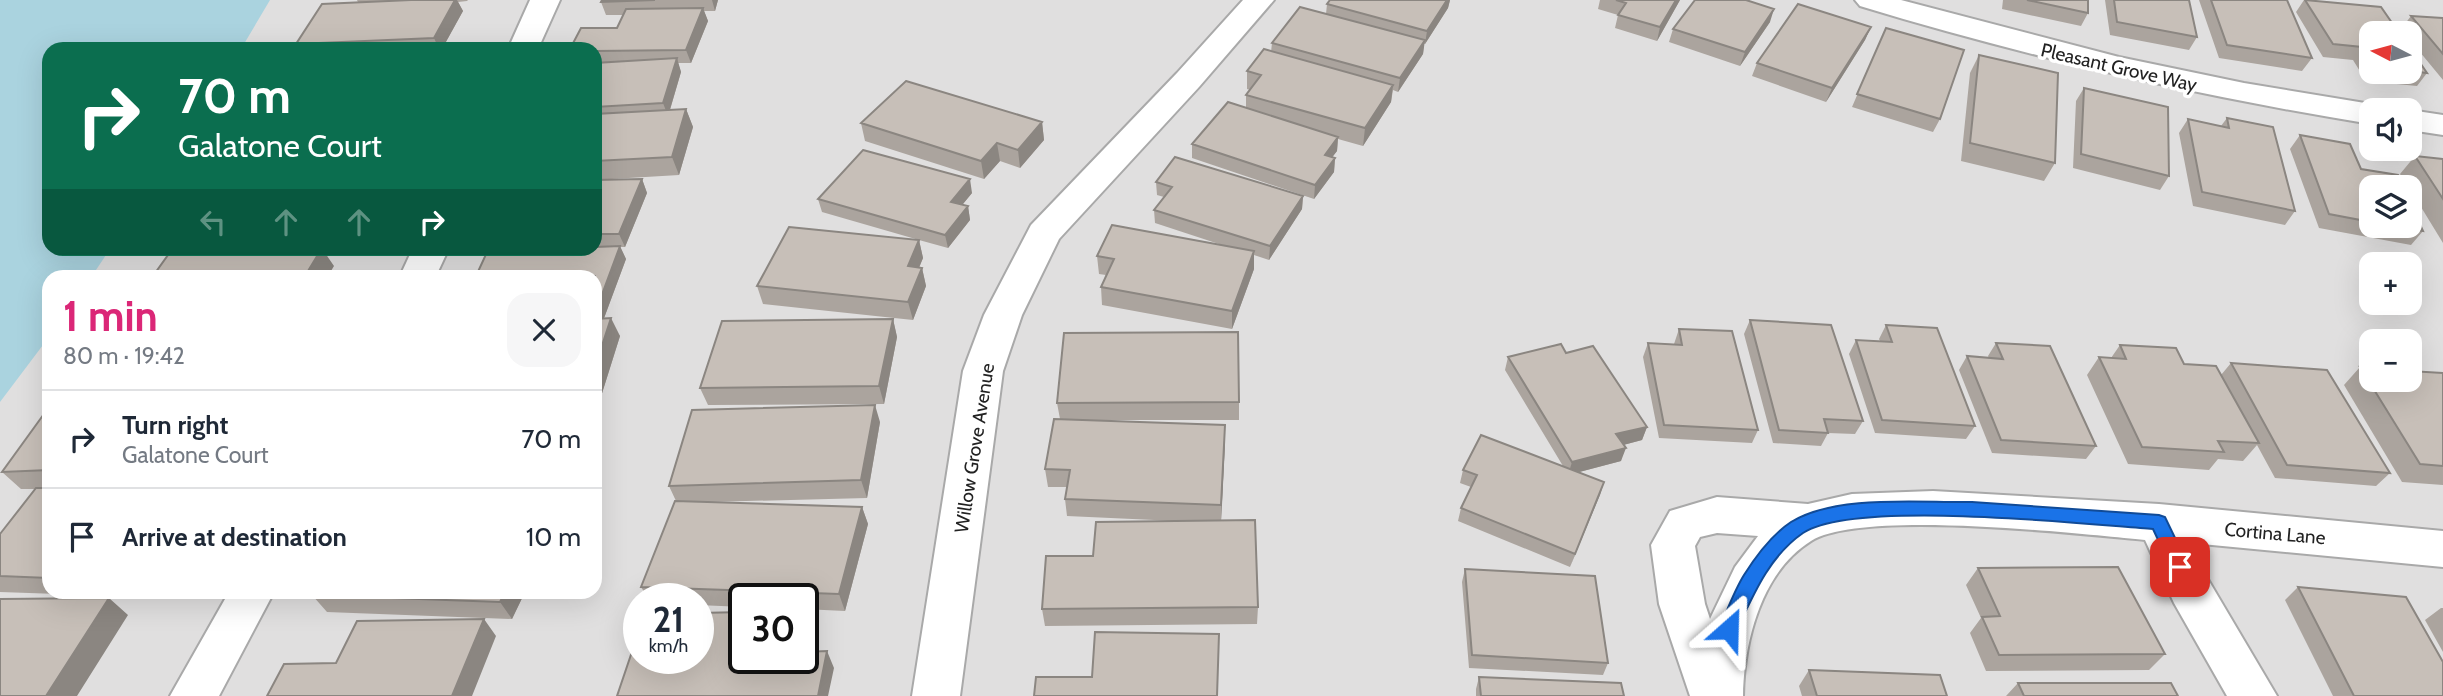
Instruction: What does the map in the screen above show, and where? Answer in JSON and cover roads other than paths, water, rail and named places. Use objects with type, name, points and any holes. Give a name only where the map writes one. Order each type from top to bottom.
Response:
[{"type":"street","points":[[526,42],[545,0]]},
{"type":"street","name":"Willow Grove Avenue","points":[[936,696],[983,371],[1003,315],[1044,233],[1259,0]]},
{"type":"street","name":"Pleasant Grove Way","points":[[1870,0],[1994,38],[2136,72],[2272,100],[2359,112]]},
{"type":"street","points":[[2422,122],[2443,125]]},
{"type":"street","name":"Cortina Lane","points":[[1717,696],[1729,629],[1751,581],[1774,549],[1797,528],[1826,515],[1887,510],[1960,509],[2159,522],[2443,549]]},
{"type":"street","points":[[1717,696],[1682,604],[1673,545],[1685,524],[1717,515],[1810,522]]},
{"type":"street","points":[[2159,522],[2190,589],[2253,696]]},
{"type":"street","points":[[194,696],[248,599]]},
{"type":"water","points":[[0,0],[270,0],[245,42],[42,42],[42,256],[105,256],[96,270],[42,270],[42,346],[0,402]]}]
